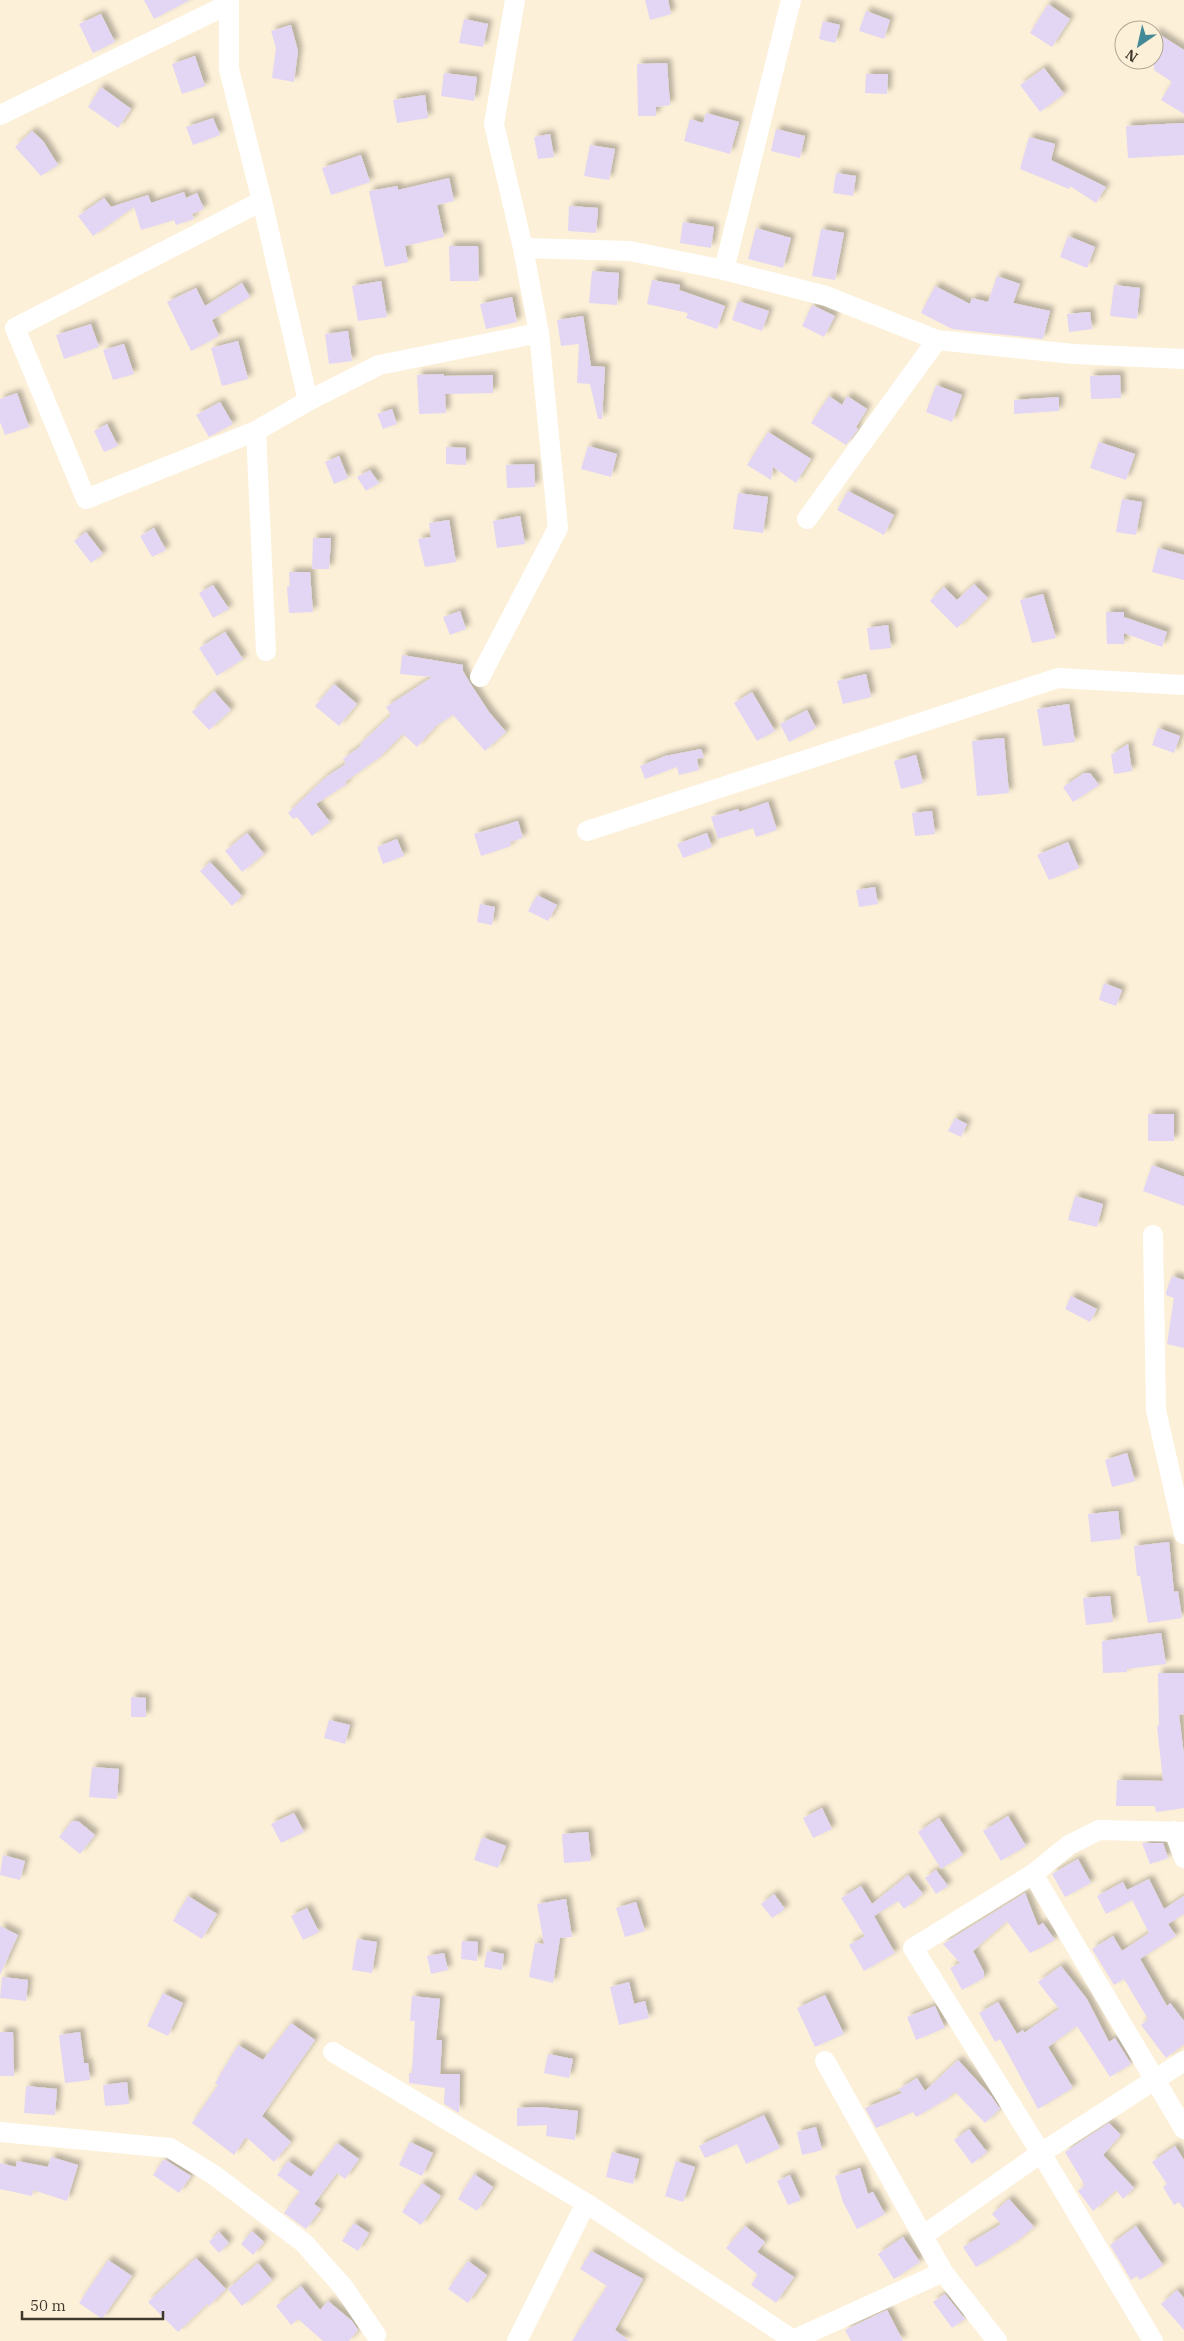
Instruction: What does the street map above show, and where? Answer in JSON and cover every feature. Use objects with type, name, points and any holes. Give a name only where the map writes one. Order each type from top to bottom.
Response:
[{"type":"street","points":[[480,677],[558,528],[539,333],[523,248],[494,124],[515,0]]},
{"type":"street","points":[[724,270],[791,0]]},
{"type":"street","points":[[0,115],[229,2],[229,70],[262,201],[308,400]]},
{"type":"street","points":[[262,201],[16,328],[86,500],[256,431],[308,400],[380,365],[539,333]]},
{"type":"street","points":[[523,248],[630,251],[724,270],[826,296],[937,340],[1073,354],[1184,359]]},
{"type":"street","points":[[807,518],[937,340]]},
{"type":"street","points":[[256,431],[266,651]]},
{"type":"street","points":[[587,831],[1058,678],[1184,685]]},
{"type":"street","points":[[1153,1235],[1156,1410],[1184,1534]]},
{"type":"street","points":[[1153,2341],[1041,2153],[913,1948],[1033,1874],[1068,1845],[1099,1830],[1179,1832],[1184,1858]]},
{"type":"street","points":[[1033,1874],[1184,2129]]},
{"type":"street","points":[[333,2052],[586,2203],[793,2340],[943,2272]]},
{"type":"street","points":[[825,2061],[943,2272],[997,2341]]},
{"type":"street","points":[[924,2235],[1041,2153],[1184,2061]]},
{"type":"street","points":[[0,2132],[170,2148],[214,2175],[304,2243],[344,2288],[376,2339]]},
{"type":"street","points":[[518,2341],[586,2203]]},
{"type":"building","points":[[144,0],[190,0],[154,19]]},
{"type":"building","points":[[645,0],[668,0],[671,14],[650,20]]},
{"type":"building","points":[[1048,4],[1070,19],[1052,47],[1030,33]]},
{"type":"building","points":[[866,11],[890,20],[884,39],[859,31]]},
{"type":"building","points":[[101,14],[115,42],[93,53],[79,24]]},
{"type":"building","points":[[464,19],[488,24],[483,47],[459,43]]},
{"type":"building","points":[[823,21],[840,25],[835,43],[819,39]]},
{"type":"building","points":[[291,25],[298,51],[294,82],[272,78],[276,48],[271,31]]},
{"type":"building","points":[[1164,37],[1184,50],[1184,114],[1161,100],[1172,82],[1154,70],[1164,70]]},
{"type":"building","points":[[195,56],[205,86],[182,94],[172,64]]},
{"type":"building","points":[[667,63],[670,105],[656,107],[656,116],[638,116],[637,64]]},
{"type":"building","points":[[1044,68],[1064,94],[1040,112],[1020,85]]},
{"type":"building","points":[[444,73],[477,77],[474,101],[441,96]]},
{"type":"building","points":[[866,74],[888,74],[887,94],[865,93]]},
{"type":"building","points":[[101,87],[131,109],[118,128],[88,107]]},
{"type":"building","points":[[425,95],[428,118],[397,123],[393,100]]},
{"type":"building","points":[[706,113],[739,122],[730,154],[684,141],[690,119],[703,123]]},
{"type":"building","points":[[213,118],[220,135],[193,145],[186,127]]},
{"type":"building","points":[[1184,123],[1184,155],[1128,158],[1126,126]]},
{"type":"building","points":[[776,129],[805,136],[800,158],[771,151]]},
{"type":"building","points":[[32,131],[43,141],[58,165],[41,176],[15,147]]},
{"type":"building","points":[[550,134],[554,157],[538,159],[534,137]]},
{"type":"building","points":[[1029,137],[1055,144],[1051,160],[1106,187],[1096,203],[1070,186],[1069,189],[1020,169]]},
{"type":"building","points":[[590,145],[615,149],[609,180],[584,176]]},
{"type":"building","points":[[361,155],[370,182],[331,195],[322,168]]},
{"type":"building","points":[[836,173],[856,176],[853,196],[833,193]]},
{"type":"building","points":[[449,178],[454,201],[437,205],[444,237],[405,246],[408,262],[385,267],[369,191],[398,186],[398,190]]},
{"type":"building","points":[[184,192],[186,198],[197,193],[204,209],[192,214],[194,219],[176,225],[174,220],[141,230],[134,207],[93,236],[78,216],[104,198],[111,207],[148,195],[151,203]]},
{"type":"building","points":[[569,206],[598,208],[596,233],[568,231]]},
{"type":"building","points":[[683,222],[714,227],[711,248],[680,243]]},
{"type":"building","points":[[756,228],[791,238],[783,268],[748,259]]},
{"type":"building","points":[[821,229],[844,233],[835,280],[812,276]]},
{"type":"building","points":[[1068,236],[1095,247],[1087,268],[1060,257]]},
{"type":"building","points":[[449,246],[478,246],[479,281],[450,281]]},
{"type":"building","points":[[592,271],[619,273],[617,305],[589,303]]},
{"type":"building","points":[[997,276],[1020,284],[1013,303],[1050,311],[1043,339],[952,329],[921,313],[935,286],[970,304],[972,298],[988,302]]},
{"type":"building","points":[[652,280],[680,285],[679,290],[725,306],[717,329],[686,318],[688,313],[647,304]]},
{"type":"building","points":[[381,281],[387,317],[358,321],[352,286]]},
{"type":"building","points":[[242,283],[250,297],[212,320],[219,336],[191,351],[167,302],[196,288],[205,306]]},
{"type":"building","points":[[1114,285],[1140,288],[1137,319],[1110,316]]},
{"type":"building","points":[[512,297],[517,322],[486,329],[480,304]]},
{"type":"building","points":[[738,301],[769,311],[762,331],[732,320]]},
{"type":"building","points":[[812,305],[835,316],[824,337],[802,326]]},
{"type":"building","points":[[1090,312],[1092,329],[1069,332],[1067,314]]},
{"type":"building","points":[[583,316],[591,366],[605,367],[602,419],[598,419],[590,384],[577,383],[579,344],[561,346],[557,320]]},
{"type":"building","points":[[91,324],[99,347],[64,359],[56,335]]},
{"type":"building","points":[[348,331],[352,361],[329,364],[325,334]]},
{"type":"building","points":[[238,341],[248,379],[222,386],[211,348]]},
{"type":"building","points":[[124,344],[134,374],[113,380],[103,350]]},
{"type":"building","points":[[444,374],[444,376],[493,375],[493,393],[445,394],[446,413],[419,414],[417,375]]},
{"type":"building","points":[[1120,375],[1121,398],[1091,399],[1090,376]]},
{"type":"building","points":[[936,385],[962,395],[952,422],[926,412]]},
{"type":"building","points":[[17,393],[29,427],[5,435],[0,422],[0,399]]},
{"type":"building","points":[[829,396],[842,405],[847,396],[867,409],[856,427],[858,429],[846,445],[811,423]]},
{"type":"building","points":[[1059,397],[1059,411],[1014,414],[1014,400]]},
{"type":"building","points":[[220,402],[233,424],[209,437],[196,415]]},
{"type":"building","points":[[392,409],[397,424],[383,429],[377,414]]},
{"type":"building","points":[[107,424],[118,446],[104,452],[94,431]]},
{"type":"building","points":[[768,432],[811,459],[796,483],[773,467],[771,480],[747,465]]},
{"type":"building","points":[[1099,442],[1135,454],[1126,480],[1090,468]]},
{"type":"building","points":[[588,446],[617,454],[611,477],[581,469]]},
{"type":"building","points":[[446,447],[466,448],[466,465],[446,464]]},
{"type":"building","points":[[339,456],[348,478],[334,484],[325,462]]},
{"type":"building","points":[[534,464],[535,487],[507,488],[506,465]]},
{"type":"building","points":[[370,470],[379,483],[366,491],[357,477]]},
{"type":"building","points":[[848,491],[894,515],[884,535],[837,510]]},
{"type":"building","points":[[738,493],[768,497],[763,533],[733,529]]},
{"type":"building","points":[[1122,499],[1142,502],[1136,535],[1116,532]]},
{"type":"building","points":[[520,516],[525,544],[497,548],[493,521]]},
{"type":"building","points":[[449,520],[456,562],[425,567],[418,539],[431,537],[429,523]]},
{"type":"building","points":[[154,528],[166,550],[152,557],[140,536]]},
{"type":"building","points":[[86,532],[103,554],[91,563],[74,541]]},
{"type":"building","points":[[313,538],[331,538],[329,569],[312,569]]},
{"type":"building","points":[[1158,548],[1184,555],[1184,580],[1152,572]]},
{"type":"building","points":[[289,572],[310,572],[313,612],[289,613],[287,587],[290,586]]},
{"type":"building","points":[[974,584],[988,598],[957,628],[930,601],[944,587],[957,600]]},
{"type":"building","points":[[213,585],[229,609],[213,618],[199,593]]},
{"type":"building","points":[[1043,594],[1056,638],[1032,643],[1020,600]]},
{"type":"building","points":[[460,611],[466,629],[450,635],[443,617]]},
{"type":"building","points":[[1106,612],[1124,612],[1124,617],[1167,632],[1162,647],[1124,633],[1124,644],[1107,644]]},
{"type":"building","points":[[888,625],[891,648],[870,650],[867,628]]},
{"type":"building","points":[[225,632],[243,659],[217,676],[199,648]]},
{"type":"building","points":[[402,655],[463,665],[463,671],[470,683],[489,712],[506,732],[485,751],[453,715],[436,726],[417,747],[403,734],[380,757],[345,782],[347,784],[316,804],[330,822],[312,836],[297,817],[293,819],[288,813],[326,777],[346,764],[343,759],[362,745],[360,744],[391,715],[386,707],[432,677],[400,674]]},
{"type":"building","points":[[866,674],[871,697],[843,704],[837,681]]},
{"type":"building","points":[[334,684],[357,704],[339,726],[315,706]]},
{"type":"building","points":[[214,691],[231,710],[209,730],[192,712]]},
{"type":"building","points":[[752,692],[775,731],[757,741],[734,703]]},
{"type":"building","points":[[1069,704],[1075,742],[1043,746],[1037,709]]},
{"type":"building","points":[[807,710],[816,728],[789,742],[780,724]]},
{"type":"building","points":[[1158,728],[1180,736],[1174,753],[1152,745]]},
{"type":"building","points":[[1004,738],[1009,793],[977,796],[972,741]]},
{"type":"building","points":[[1128,744],[1132,771],[1114,774],[1111,755]]},
{"type":"building","points":[[701,749],[704,757],[697,759],[699,770],[679,775],[677,767],[645,779],[640,766],[665,756]]},
{"type":"building","points":[[916,755],[923,783],[901,789],[894,761]]},
{"type":"building","points":[[1084,773],[1090,773],[1099,785],[1073,802],[1063,787]]},
{"type":"building","points":[[768,802],[777,830],[756,837],[753,828],[718,839],[711,817],[738,809],[739,812]]},
{"type":"building","points":[[932,811],[935,834],[915,836],[912,813]]},
{"type":"building","points":[[518,821],[523,838],[510,842],[511,846],[481,856],[474,834]]},
{"type":"building","points":[[247,833],[264,854],[242,872],[225,851]]},
{"type":"building","points":[[707,833],[712,847],[683,858],[677,844]]},
{"type":"building","points":[[397,839],[404,856],[383,864],[377,847]]},
{"type":"building","points":[[1068,842],[1079,868],[1049,880],[1037,855]]},
{"type":"building","points":[[210,862],[242,896],[232,906],[200,871]]},
{"type":"building","points":[[875,887],[878,904],[859,907],[856,890]]},
{"type":"building","points":[[537,895],[557,905],[548,921],[528,911]]},
{"type":"building","points":[[480,904],[495,907],[492,925],[477,922]]},
{"type":"building","points":[[1104,983],[1122,990],[1116,1006],[1099,1000]]},
{"type":"building","points":[[1148,1114],[1174,1114],[1174,1141],[1148,1141]]},
{"type":"building","points":[[955,1118],[967,1124],[961,1137],[948,1131]]},
{"type":"building","points":[[1152,1165],[1184,1177],[1184,1206],[1143,1191]]},
{"type":"building","points":[[1075,1196],[1103,1204],[1097,1227],[1068,1220]]},
{"type":"building","points":[[1172,1276],[1184,1280],[1184,1348],[1167,1344],[1174,1298],[1166,1295],[1166,1292]]},
{"type":"building","points":[[1071,1296],[1097,1309],[1090,1322],[1065,1309]]},
{"type":"building","points":[[1127,1453],[1135,1481],[1112,1487],[1105,1460]]},
{"type":"building","points":[[1118,1511],[1121,1539],[1091,1542],[1088,1514]]},
{"type":"building","points":[[1169,1542],[1174,1592],[1178,1591],[1182,1618],[1148,1623],[1140,1576],[1137,1576],[1134,1546]]},
{"type":"building","points":[[1110,1596],[1113,1622],[1086,1625],[1083,1598]]},
{"type":"building","points":[[1161,1633],[1166,1664],[1127,1669],[1127,1672],[1103,1673],[1102,1641]]},
{"type":"building","points":[[1158,1673],[1184,1673],[1184,1714],[1179,1715],[1184,1755],[1184,1808],[1156,1812],[1155,1806],[1116,1806],[1117,1780],[1163,1781],[1157,1726],[1159,1726]]},
{"type":"building","points":[[131,1697],[146,1698],[146,1717],[131,1717]]},
{"type":"building","points":[[329,1720],[350,1725],[345,1744],[324,1738]]},
{"type":"building","points":[[92,1767],[119,1769],[117,1799],[89,1797]]},
{"type":"building","points":[[822,1808],[832,1829],[813,1838],[803,1818]]},
{"type":"building","points":[[294,1813],[304,1832],[281,1843],[271,1824]]},
{"type":"building","points":[[1008,1816],[1026,1846],[1001,1861],[983,1831]]},
{"type":"building","points":[[939,1818],[963,1855],[941,1869],[918,1832]]},
{"type":"building","points":[[72,1821],[78,1821],[95,1835],[80,1854],[59,1837]]},
{"type":"building","points":[[588,1832],[591,1861],[564,1863],[562,1834]]},
{"type":"building","points":[[482,1837],[506,1846],[498,1868],[474,1860]]},
{"type":"building","points":[[1142,1843],[1163,1843],[1168,1858],[1150,1864]]},
{"type":"building","points":[[3,1855],[25,1861],[20,1880],[0,1875]]},
{"type":"building","points":[[1078,1859],[1091,1883],[1065,1897],[1052,1874]]},
{"type":"building","points":[[936,1870],[948,1886],[936,1894],[925,1878]]},
{"type":"building","points":[[908,1875],[923,1894],[904,1909],[898,1901],[874,1916],[895,1953],[864,1971],[849,1945],[865,1936],[841,1898],[861,1886],[872,1904]]},
{"type":"building","points":[[1149,1879],[1164,1909],[1184,1896],[1184,1914],[1168,1924],[1176,1936],[1140,1959],[1167,2006],[1170,2003],[1184,2021],[1184,2044],[1166,2058],[1141,2025],[1148,2019],[1124,1979],[1114,1985],[1092,1949],[1113,1936],[1122,1951],[1149,1933],[1127,1890]]},
{"type":"building","points":[[1123,1882],[1132,1900],[1106,1914],[1097,1896]]},
{"type":"building","points":[[1025,1893],[1038,1926],[1043,1923],[1055,1940],[1030,1953],[1007,1921],[973,1951],[984,1972],[984,1978],[962,1990],[950,1968],[960,1963],[943,1944]]},
{"type":"building","points":[[774,1894],[785,1909],[772,1918],[761,1904]]},
{"type":"building","points":[[188,1896],[217,1914],[202,1939],[173,1921]]},
{"type":"building","points":[[566,1899],[572,1937],[560,1938],[553,1983],[529,1977],[535,1943],[544,1944],[537,1904]]},
{"type":"building","points":[[636,1902],[645,1931],[625,1937],[616,1908]]},
{"type":"building","points":[[307,1908],[319,1932],[303,1940],[291,1916]]},
{"type":"building","points":[[0,1926],[18,1935],[0,1975]]},
{"type":"building","points":[[357,1939],[377,1942],[372,1973],[352,1970]]},
{"type":"building","points":[[462,1941],[478,1942],[477,1961],[461,1959]]},
{"type":"building","points":[[487,1951],[504,1954],[502,1970],[484,1967]]},
{"type":"building","points":[[444,1953],[448,1970],[431,1974],[427,1956]]},
{"type":"building","points":[[1061,1966],[1087,1999],[1109,2042],[1115,2038],[1131,2064],[1110,2077],[1077,2026],[1048,2047],[1073,2088],[1038,2109],[1000,2039],[995,2042],[979,2013],[998,2002],[1017,2034],[1023,2030],[1024,2033],[1059,2009],[1038,1982]]},
{"type":"building","points":[[2,1977],[28,1980],[26,2001],[0,1998]]},
{"type":"building","points":[[629,1982],[634,2004],[645,2001],[649,2018],[619,2025],[610,1987]]},
{"type":"building","points":[[163,1993],[183,2003],[168,2036],[147,2026]]},
{"type":"building","points":[[825,1995],[844,2034],[815,2047],[797,2008]]},
{"type":"building","points":[[412,1996],[440,1999],[436,2040],[442,2040],[440,2074],[460,2074],[459,2113],[444,2104],[445,2088],[409,2083],[409,2073],[412,2073],[415,2021],[410,2021]]},
{"type":"building","points":[[935,2006],[945,2028],[916,2040],[907,2017]]},
{"type":"building","points":[[291,2023],[315,2040],[262,2116],[291,2142],[274,2162],[246,2137],[234,2155],[192,2123],[218,2085],[215,2083],[238,2045],[263,2060]]},
{"type":"building","points":[[0,2032],[13,2032],[14,2076],[0,2076]]},
{"type":"building","points":[[80,2032],[84,2063],[88,2063],[90,2080],[65,2083],[59,2035]]},
{"type":"building","points":[[548,2054],[573,2059],[569,2078],[544,2073]]},
{"type":"building","points":[[958,2060],[991,2096],[1000,2109],[985,2123],[955,2092],[947,2099],[916,2117],[913,2112],[876,2128],[865,2108],[902,2093],[899,2089],[917,2078],[925,2091]]},
{"type":"building","points":[[127,2082],[129,2104],[105,2106],[103,2085]]},
{"type":"building","points":[[26,2086],[57,2089],[55,2115],[24,2113]]},
{"type":"building","points":[[540,2107],[578,2111],[575,2140],[546,2136],[547,2125],[517,2126],[517,2108]]},
{"type":"building","points":[[764,2115],[780,2148],[746,2164],[737,2144],[705,2158],[699,2146]]},
{"type":"building","points":[[1109,2123],[1121,2135],[1103,2155],[1134,2188],[1123,2199],[1116,2190],[1093,2211],[1078,2191],[1084,2186],[1083,2182],[1065,2152]]},
{"type":"building","points":[[816,2127],[822,2150],[802,2155],[797,2132]]},
{"type":"building","points":[[969,2129],[987,2152],[972,2164],[954,2140]]},
{"type":"building","points":[[410,2142],[433,2153],[422,2176],[399,2165]]},
{"type":"building","points":[[337,2143],[359,2159],[345,2179],[337,2173],[314,2204],[321,2209],[306,2229],[284,2213],[300,2192],[277,2175],[288,2161],[311,2177]]},
{"type":"building","points":[[1175,2146],[1184,2160],[1184,2209],[1179,2202],[1174,2205],[1163,2187],[1167,2184],[1152,2162]]},
{"type":"building","points":[[612,2152],[639,2159],[633,2184],[606,2177]]},
{"type":"building","points":[[51,2157],[78,2165],[67,2201],[33,2190],[32,2196],[0,2189],[0,2163],[16,2167],[17,2161],[48,2167]]},
{"type":"building","points":[[164,2159],[191,2176],[179,2193],[153,2175]]},
{"type":"building","points":[[676,2161],[695,2167],[683,2202],[665,2196]]},
{"type":"building","points":[[860,2168],[868,2194],[873,2192],[885,2214],[857,2229],[843,2202],[835,2176]]},
{"type":"building","points":[[474,2174],[493,2187],[477,2211],[458,2199]]},
{"type":"building","points":[[790,2175],[801,2200],[788,2205],[777,2181]]},
{"type":"building","points":[[422,2183],[441,2196],[421,2225],[402,2212]]},
{"type":"building","points":[[1009,2199],[1034,2227],[1016,2242],[976,2267],[963,2247],[1001,2224],[992,2214]]},
{"type":"building","points":[[354,2223],[369,2233],[358,2251],[342,2241]]},
{"type":"building","points":[[745,2226],[765,2242],[757,2252],[794,2277],[776,2303],[751,2285],[758,2275],[726,2248]]},
{"type":"building","points":[[1136,2226],[1163,2265],[1140,2280],[1137,2276],[1131,2280],[1110,2245]]},
{"type":"building","points":[[252,2231],[264,2242],[253,2255],[241,2244]]},
{"type":"building","points":[[219,2232],[229,2243],[219,2253],[209,2242]]},
{"type":"building","points":[[903,2237],[920,2262],[894,2279],[878,2254]]},
{"type":"building","points":[[591,2251],[643,2279],[615,2330],[629,2341],[572,2341],[607,2286],[580,2269]]},
{"type":"building","points":[[196,2258],[226,2289],[209,2306],[207,2304],[178,2332],[148,2302]]},
{"type":"building","points":[[108,2260],[132,2276],[102,2319],[79,2303]]},
{"type":"building","points":[[468,2261],[487,2275],[468,2303],[448,2289]]},
{"type":"building","points":[[258,2263],[272,2280],[242,2306],[228,2289]]},
{"type":"building","points":[[301,2286],[320,2310],[328,2301],[352,2321],[358,2330],[349,2341],[323,2341],[298,2319],[291,2325],[276,2306]]},
{"type":"building","points":[[1177,2290],[1184,2298],[1184,2330],[1161,2304]]},
{"type":"building","points":[[945,2294],[965,2319],[952,2328],[933,2302]]},
{"type":"building","points":[[887,2310],[903,2341],[851,2341],[845,2330]]}]
